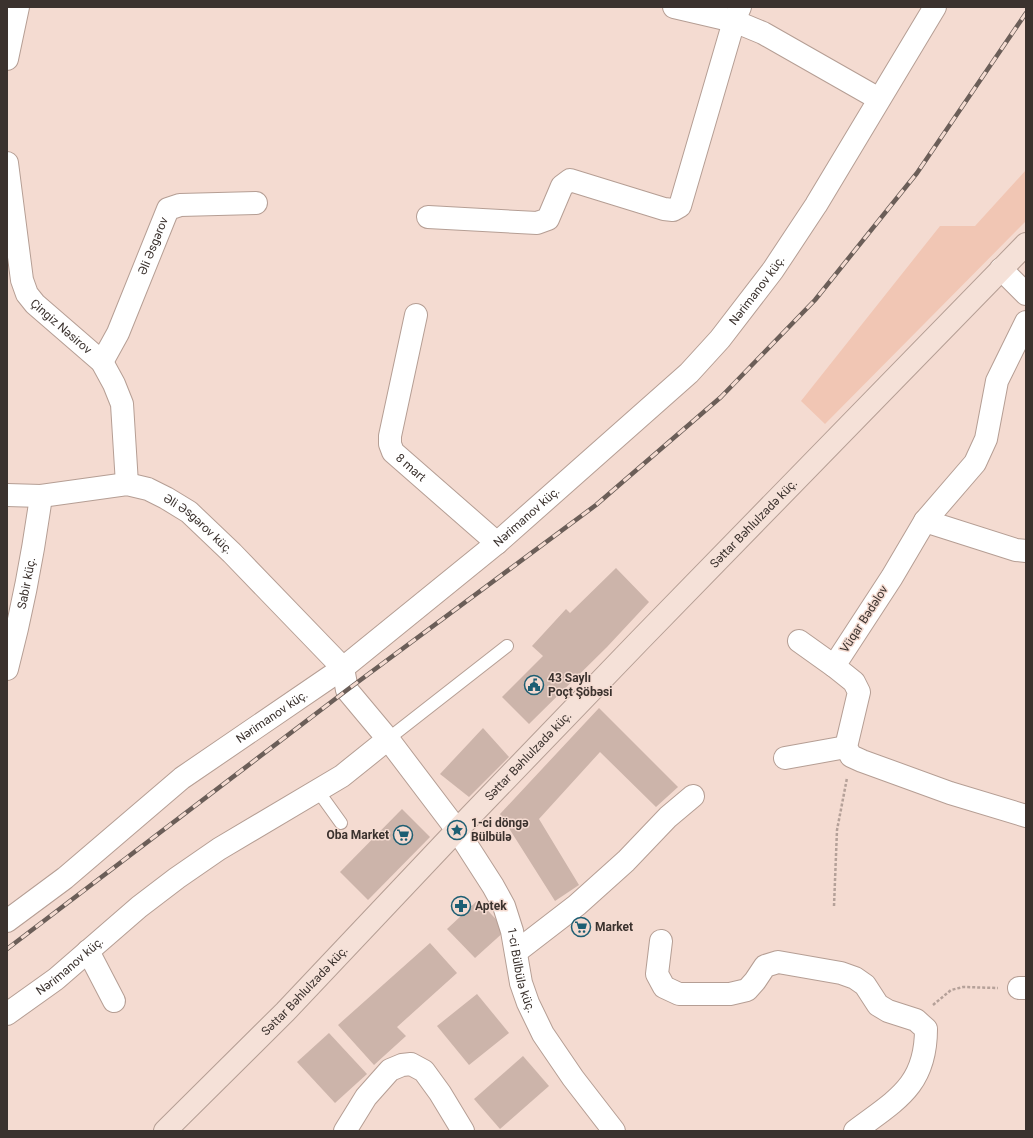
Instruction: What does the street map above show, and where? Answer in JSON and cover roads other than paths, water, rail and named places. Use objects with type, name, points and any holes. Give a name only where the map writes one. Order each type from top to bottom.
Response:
[{"type":"main road","name":"Səttar Bəhlulzadə küç.","points":[[165,1131],[285,1012],[645,634],[1026,244]]},
{"type":"street","points":[[7,59],[18,7]]},
{"type":"street","points":[[674,7],[737,14],[763,33],[879,100]]},
{"type":"street","name":"Nərimanov küç.","points":[[7,921],[65,878],[182,778],[343,668],[497,543],[689,373],[720,339],[773,270],[816,205],[935,7]]},
{"type":"street","points":[[428,217],[537,223],[548,219],[562,186],[570,180],[673,210],[680,206],[737,14]]},
{"type":"street","name":"Çingiz Nəsirov","points":[[7,164],[22,280],[27,294],[35,304],[102,362],[114,384],[122,404],[127,484]]},
{"type":"street","name":"Əli Əsgərov","points":[[102,362],[118,332],[168,209],[180,204],[256,203]]},
{"type":"street","points":[[1002,269],[1026,294]]},
{"type":"street","name":"8 mart","points":[[416,315],[390,436],[390,444],[393,452],[497,543]]},
{"type":"street","name":"Vüqar Bədəlov","points":[[849,751],[859,692],[854,682],[834,666],[892,577],[925,522],[975,463],[986,439],[997,381],[1026,322]]},
{"type":"street","name":"Əli Əsgərov küç.","points":[[7,495],[41,496],[127,484],[148,489],[166,498],[189,512],[232,553],[343,668]]},
{"type":"street","name":"Sabir küç.","points":[[7,670],[20,618],[36,534],[41,496]]},
{"type":"street","points":[[925,522],[1016,550],[1026,550]]},
{"type":"street","points":[[799,641],[834,666]]},
{"type":"street","name":"1-ci Bülbülə küç.","points":[[343,668],[348,690],[388,739],[457,830],[494,886],[504,906],[528,1003],[543,1034],[573,1078],[614,1131]]},
{"type":"street","name":"Nərimanov küç.","points":[[7,1014],[56,978],[139,907],[177,878],[219,849],[342,776],[388,739]]},
{"type":"street","points":[[785,758],[849,751],[862,761],[950,793],[1026,816]]},
{"type":"street","points":[[516,952],[577,905],[621,866],[668,817],[693,796]]},
{"type":"street","points":[[661,941],[657,974],[664,988],[679,994],[730,994],[747,990],[765,966],[778,962],[841,973],[855,978],[865,985],[878,1005],[888,1011],[916,1020],[926,1029],[926,1045],[918,1072],[909,1087],[899,1098],[855,1131]]},
{"type":"street","points":[[88,951],[114,1001]]},
{"type":"street","points":[[345,1131],[366,1097],[390,1070],[402,1065],[411,1064],[424,1071],[440,1093],[463,1131]]},
{"type":"lane","points":[[388,739],[507,646]]},
{"type":"lane","points":[[318,791],[342,823]]},
{"type":"railway","points":[[7,949],[347,690],[596,505],[721,397],[815,300],[917,173],[1026,13]]},
{"type":"place","name":"43 Saylı Poçt Şöbəsi","points":[[534,685]]},
{"type":"place","name":"1-ci döngə Bülbülə","points":[[457,830]]},
{"type":"place","name":"Oba Market","points":[[403,835]]},
{"type":"place","name":"Aptek","points":[[461,906]]},
{"type":"place","name":"Market","points":[[581,927]]}]
